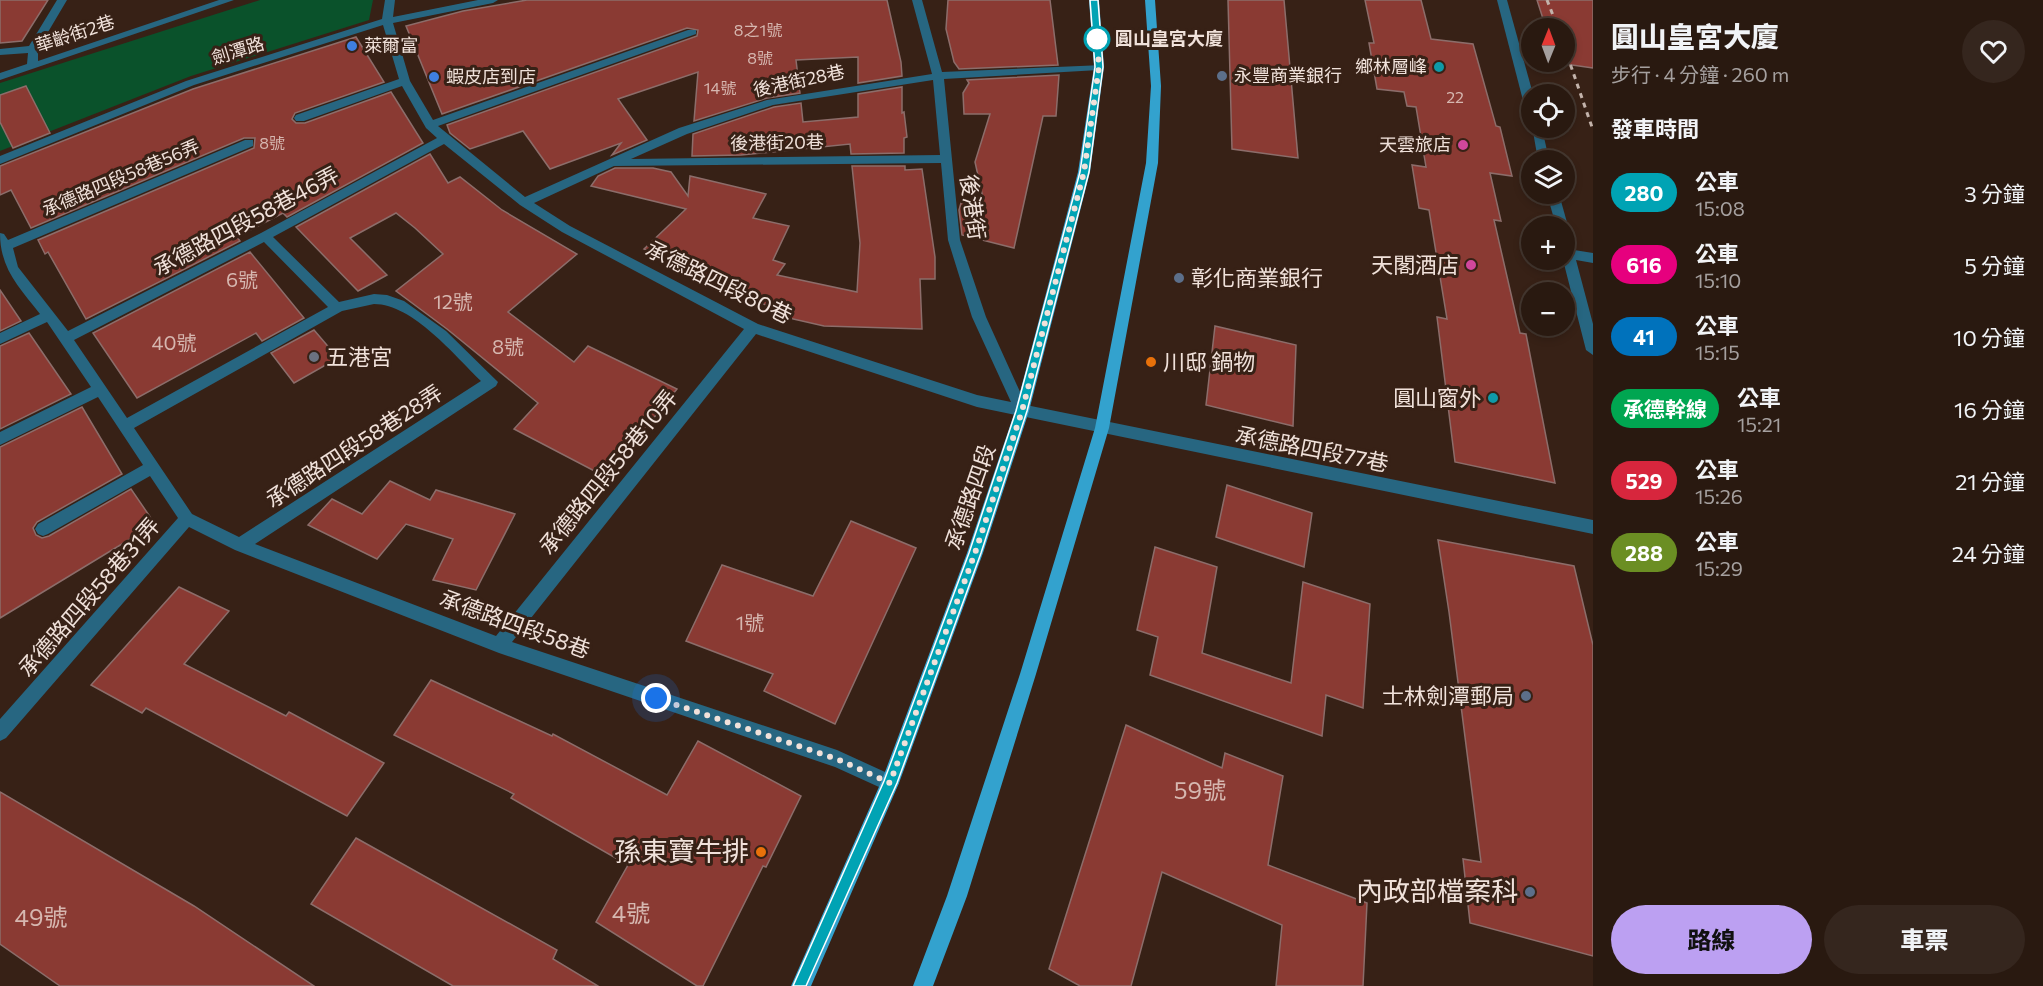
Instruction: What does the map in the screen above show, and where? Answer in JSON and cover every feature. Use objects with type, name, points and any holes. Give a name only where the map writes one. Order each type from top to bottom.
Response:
[{"type":"main road","name":"承德路四段","points":[[801,986],[890,783],[975,553],[1022,411],[1084,172],[1099,67],[1094,0]]},
{"type":"main road","points":[[923,986],[964,874],[1102,428],[1152,163],[1156,86],[1150,0]]},
{"type":"street","points":[[32,66],[33,49],[62,0]]},
{"type":"street","name":"華齡街2巷","points":[[0,77],[230,0]]},
{"type":"street","points":[[387,21],[390,0]]},
{"type":"street","name":"劍潭路","points":[[0,160],[190,83],[387,21],[493,0]]},
{"type":"street","name":"後港街","points":[[917,0],[938,76],[954,240],[979,317],[1022,411]]},
{"type":"street","points":[[1502,0],[1524,84]]},
{"type":"street","name":"承德路四段80巷","points":[[387,21],[405,81],[430,124],[524,202],[566,229],[753,327],[977,401],[1022,411]]},
{"type":"street","points":[[430,124],[692,32]]},
{"type":"street","points":[[0,52],[33,49]]},
{"type":"street","name":"後港街28巷","points":[[524,202],[682,131],[771,102],[938,76],[1099,67]]},
{"type":"street","points":[[300,118],[405,81]]},
{"type":"street","name":"承德路四段58巷46弄","points":[[66,338],[265,236],[446,139]]},
{"type":"street","name":"承德路四段58巷56弄","points":[[3,241],[249,143]]},
{"type":"street","name":"後港街20巷","points":[[610,163],[945,159]]},
{"type":"street","points":[[125,426],[337,308],[265,236]]},
{"type":"street","points":[[3,241],[6,271],[50,315],[187,519]]},
{"type":"street","points":[[1575,255],[1593,258]]},
{"type":"street","points":[[1575,270],[1587,302],[1593,350]]},
{"type":"street","name":"承德路四段58巷28弄","points":[[240,544],[491,382],[410,309],[386,300],[359,300],[337,308]]},
{"type":"street","points":[[0,339],[50,315]]},
{"type":"street","name":"承德路四段58巷10弄","points":[[499,645],[753,327]]},
{"type":"street","points":[[0,439],[100,389]]},
{"type":"street","name":"承德路四段77巷","points":[[1022,411],[1593,527]]},
{"type":"street","points":[[43,530],[152,467]]},
{"type":"street","name":"承德路四段58巷","points":[[187,519],[240,544],[499,645],[837,759],[890,783]]},
{"type":"street","name":"承德路四段58巷31弄","points":[[0,732],[187,519]]},
{"type":"green space","points":[[260,0],[373,0],[369,20],[191,76],[0,151],[0,83]]},
{"type":"building","points":[[0,0],[48,0],[22,41],[0,43]]},
{"type":"building","points":[[527,0],[887,0],[902,76],[858,83],[858,57],[796,60],[800,93],[767,98],[694,121],[698,72],[618,99],[647,140],[612,155],[621,143],[550,169],[523,131],[470,149],[450,133],[447,125],[697,36],[698,30],[687,28],[442,114],[406,26],[463,11]]},
{"type":"building","points":[[948,0],[1050,0],[1058,65],[959,69],[954,62],[946,29]]},
{"type":"building","points":[[1228,0],[1284,0],[1298,158],[1232,149]]},
{"type":"building","points":[[1365,0],[1421,0],[1431,39],[1473,44],[1496,126],[1500,127],[1512,176],[1490,173],[1501,221],[1494,220],[1520,333],[1521,336],[1526,336],[1555,483],[1455,462],[1437,317],[1447,319],[1429,210],[1419,208],[1412,165],[1426,167],[1416,107],[1407,106],[1404,92],[1377,89],[1369,43],[1374,43]]},
{"type":"building","points":[[1537,0],[1593,0],[1593,68],[1575,65],[1575,18],[1543,18]]},
{"type":"building","points":[[356,37],[384,82],[295,113],[292,119],[296,123],[305,123],[391,92],[423,143],[287,217],[283,213],[237,237],[240,241],[86,319],[48,252],[45,254],[38,240],[254,148],[255,138],[244,138],[31,228],[11,190],[0,195],[0,166],[193,89]]},
{"type":"building","points":[[1059,75],[1056,116],[1043,116],[1014,248],[962,235],[959,210],[961,203],[983,198],[975,162],[990,114],[964,114],[963,93],[969,83],[967,80]]},
{"type":"building","points":[[26,86],[50,133],[13,148],[0,122],[0,95]]},
{"type":"building","points":[[902,87],[902,113],[904,112],[907,137],[904,138],[904,153],[851,154],[850,144],[741,155],[692,156],[693,134],[774,107],[801,103],[803,122],[858,117],[858,94]]},
{"type":"building","points":[[430,154],[448,183],[460,177],[502,210],[577,254],[508,312],[574,362],[588,346],[677,389],[606,477],[514,429],[538,403],[396,291],[443,254],[415,228],[396,213],[350,238],[387,275],[358,291],[296,227]]},
{"type":"building","points":[[852,166],[905,166],[905,170],[922,169],[935,257],[935,279],[920,279],[922,329],[824,326],[780,316],[782,311],[729,291],[644,249],[686,209],[591,186],[598,176],[615,168],[653,168],[671,172],[688,196],[690,176],[766,194],[753,218],[789,226],[773,260],[785,264],[777,275],[857,292],[860,243]]},
{"type":"building","points":[[250,252],[304,318],[262,341],[256,333],[137,398],[93,333]]},
{"type":"building","points":[[0,290],[21,321],[0,331]]},
{"type":"building","points":[[1215,326],[1296,345],[1293,426],[1206,405]]},
{"type":"building","name":"五港宮","points":[[314,330],[338,358],[294,383],[271,353]]},
{"type":"building","points":[[29,333],[71,394],[0,429],[0,346]]},
{"type":"building","points":[[82,407],[122,474],[37,522],[33,528],[36,535],[42,538],[49,536],[131,489],[155,524],[0,618],[0,447]]},
{"type":"building","points":[[390,481],[430,500],[436,490],[515,514],[476,590],[433,580],[453,539],[406,524],[377,559],[308,525],[332,499],[362,514]]},
{"type":"building","points":[[1227,485],[1312,513],[1304,567],[1216,537]]},
{"type":"building","points":[[851,521],[916,548],[835,724],[764,691],[773,674],[686,641],[722,565],[813,596]]},
{"type":"building","points":[[1438,540],[1574,566],[1593,645],[1593,956],[1470,923],[1463,859],[1481,862]]},
{"type":"building","points":[[1155,547],[1217,567],[1202,653],[1291,683],[1303,582],[1370,604],[1363,708],[1326,695],[1322,736],[1150,675],[1158,637],[1137,630]]},
{"type":"building","points":[[179,587],[229,611],[184,664],[286,716],[289,712],[384,763],[347,816],[146,708],[142,713],[91,685]]},
{"type":"building","points":[[431,680],[552,736],[553,734],[667,795],[698,741],[801,796],[703,986],[697,986],[596,922],[628,865],[511,798],[514,794],[394,735]]},
{"type":"building","points":[[1126,725],[1222,768],[1225,753],[1283,776],[1268,865],[1367,903],[1363,986],[1276,986],[1282,925],[1162,872],[1131,986],[1080,986],[1049,969]]},
{"type":"building","points":[[0,792],[194,906],[314,986],[60,986],[0,944]]},
{"type":"building","points":[[356,838],[557,950],[553,959],[598,986],[453,986],[311,904]]},
{"type":"railway","points":[[1547,0],[1554,18]]},
{"type":"railway","points":[[1573,72],[1593,130]]},
{"type":"bus line","name":"280","points":[[801,986],[890,783],[975,553],[1022,411],[1084,172],[1099,67],[1094,0]]},
{"type":"place","name":"圓山皇宮大廈","points":[[1097,39]]},
{"type":"place","name":"萊爾富","points":[[352,46]]},
{"type":"place","name":"鄉林層峰","points":[[1439,67]]},
{"type":"place","name":"永豐商業銀行","points":[[1222,76]]},
{"type":"place","name":"蝦皮店到店","points":[[434,77]]},
{"type":"place","name":"天雲旅店","points":[[1463,145]]},
{"type":"place","name":"天閣酒店","points":[[1471,265]]},
{"type":"place","name":"彰化商業銀行","points":[[1179,278]]},
{"type":"place","name":"五港宮","points":[[314,357]]},
{"type":"place","name":"川邸 鍋物","points":[[1151,362]]},
{"type":"place","name":"圓山窗外","points":[[1493,398]]},
{"type":"place","name":"士林劍潭郵局","points":[[1526,696]]},
{"type":"place","name":"孫東寶牛排","points":[[761,852]]},
{"type":"place","name":"內政部檔案科","points":[[1530,892]]},
{"type":"route","points":[[656,698],[837,759],[890,783],[975,553],[1022,411],[1084,172],[1099,67],[1097,39]]}]
